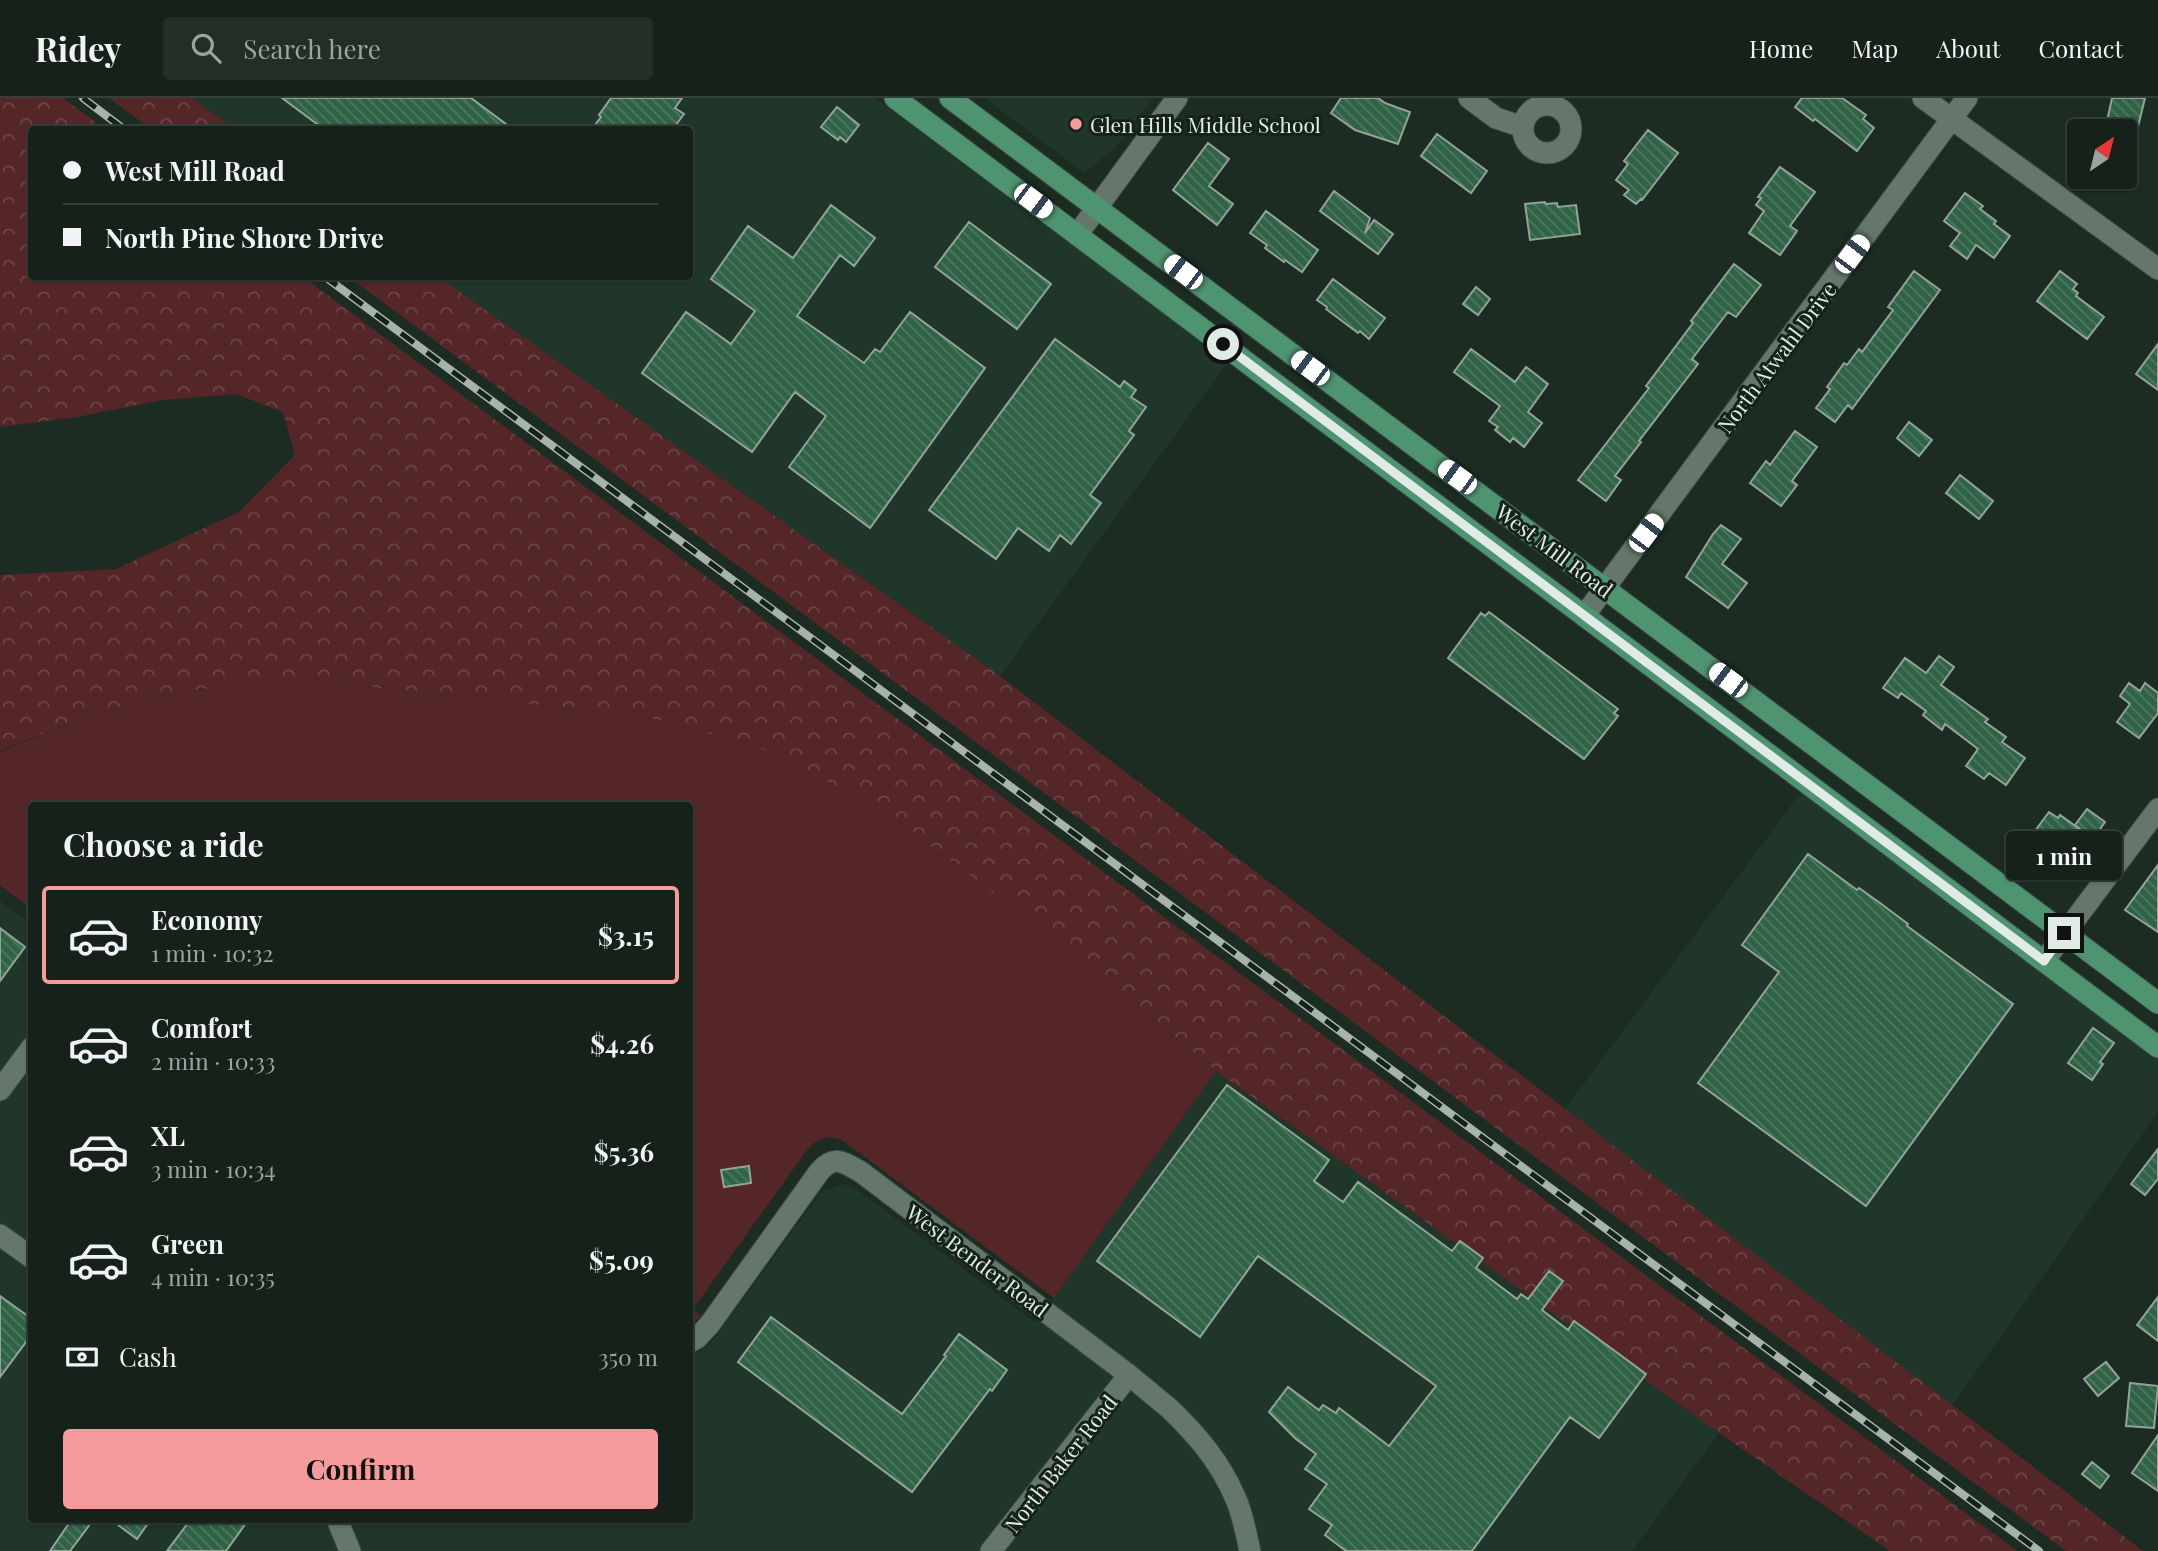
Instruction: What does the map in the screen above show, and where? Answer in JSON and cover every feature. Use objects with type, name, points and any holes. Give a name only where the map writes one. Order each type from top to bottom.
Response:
[{"type":"main road","name":"West Mill Road","points":[[895,98],[2158,1047]]},
{"type":"main road","name":"West Mill Road","points":[[950,98],[2158,1003]]},
{"type":"street","points":[[1077,235],[1177,98]]},
{"type":"street","points":[[1469,98],[1496,118],[1523,127]]},
{"type":"street","points":[[1923,98],[2158,269]]},
{"type":"street","name":"North Atwahl Drive","points":[[1584,616],[1967,98]]},
{"type":"street","points":[[2044,961],[2158,809]]},
{"type":"street","points":[[0,1090],[28,1052]]},
{"type":"street","name":"West Bender Road","points":[[693,1340],[710,1324],[819,1172],[826,1164],[844,1162],[861,1172],[1129,1375],[1170,1409],[1197,1435],[1219,1464],[1236,1499],[1250,1551]]},
{"type":"street","points":[[0,1235],[28,1255]]},
{"type":"street","name":"North Baker Road","points":[[991,1551],[1129,1375]]},
{"type":"street","points":[[339,1523],[350,1551]]},
{"type":"shaded area","points":[[192,98],[875,98],[1228,362],[1000,676],[443,280],[693,280],[693,126],[231,126]]},
{"type":"shaded area","name":"Glen Hills Middle School","points":[[985,98],[1153,98],[1114,149],[1084,173]]},
{"type":"shaded area","points":[[1801,792],[2158,1058],[2158,1112],[1952,1406],[1565,1109]]},
{"type":"shaded area","points":[[0,901],[28,922],[28,1523],[693,1523],[693,1355],[716,1337],[821,1192],[843,1184],[855,1188],[1036,1323],[1216,1071],[1719,1433],[1632,1551],[0,1551]]},
{"type":"green space","points":[[0,98],[63,98],[101,126],[28,126],[28,280],[307,280],[2017,1551],[1890,1551],[1719,1433],[1216,1071],[1043,931],[651,718],[427,692],[320,683],[252,683],[169,694],[92,714],[0,751],[0,575],[116,569],[239,512],[295,455],[283,412],[236,394],[162,400],[77,417],[0,427]]},
{"type":"green space","points":[[109,98],[192,98],[231,126],[147,126]]},
{"type":"green space","points":[[353,280],[443,280],[1000,676],[2143,1551],[2066,1551]]},
{"type":"green space","points":[[252,683],[320,683],[427,692],[651,718],[758,747],[883,809],[1043,931],[1216,1071],[1054,1298],[842,1140],[830,1137],[816,1142],[804,1154],[693,1309],[693,802],[28,802],[28,907],[0,885],[0,752],[92,714],[169,694]]},
{"type":"green space","points":[[693,1309],[701,1316],[693,1323]]},
{"type":"building","points":[[282,98],[471,98],[509,126],[320,126]]},
{"type":"building","points":[[611,98],[682,98],[675,108],[684,114],[675,126],[594,126],[601,117],[599,115]]},
{"type":"building","points":[[1341,98],[1378,98],[1410,112],[1398,144],[1355,130],[1331,113]]},
{"type":"building","points":[[1802,98],[1842,98],[1866,115],[1863,119],[1874,128],[1857,151],[1795,107]]},
{"type":"building","points":[[2112,98],[2145,98],[2137,131],[2137,119],[2108,119]]},
{"type":"building","points":[[837,107],[859,125],[846,142],[840,137],[838,140],[821,127]]},
{"type":"building","points":[[1648,130],[1678,153],[1636,204],[1624,195],[1629,190],[1616,180],[1628,164],[1624,161]]},
{"type":"building","points":[[1437,134],[1487,171],[1471,193],[1421,156]]},
{"type":"building","points":[[1208,143],[1229,159],[1209,186],[1233,204],[1217,225],[1173,190]]},
{"type":"building","points":[[1780,167],[1815,192],[1790,226],[1797,231],[1780,255],[1749,233],[1764,211],[1756,205],[1761,198],[1758,197]]},
{"type":"building","points":[[1334,191],[1370,218],[1365,233],[1374,220],[1393,234],[1378,254],[1320,211]]},
{"type":"building","points":[[1965,193],[1983,206],[1980,209],[2010,236],[1994,258],[1976,245],[1967,259],[1950,246],[1960,233],[1944,221]]},
{"type":"building","points":[[1557,203],[1558,207],[1576,205],[1580,234],[1530,240],[1525,204]]},
{"type":"building","points":[[831,205],[875,238],[854,266],[840,255],[797,316],[864,363],[875,349],[880,352],[910,312],[985,368],[870,528],[789,467],[826,416],[795,392],[752,452],[642,373],[686,312],[731,344],[755,311],[711,279],[748,226],[793,258]]},
{"type":"building","points":[[1266,211],[1318,250],[1302,272],[1265,248],[1267,245],[1250,233]]},
{"type":"building","points":[[969,222],[1051,284],[1017,329],[935,267]]},
{"type":"building","points":[[1734,264],[1761,285],[1736,317],[1728,312],[1692,359],[1698,364],[1615,476],[1621,480],[1606,501],[1578,480],[1649,388],[1646,386]]},
{"type":"building","points":[[1914,271],[1940,290],[1852,409],[1848,405],[1835,422],[1816,408],[1844,363],[1847,365],[1859,349],[1862,352],[1893,310],[1888,307]]},
{"type":"building","points":[[2060,271],[2077,284],[2073,289],[2078,293],[2076,296],[2104,317],[2087,339],[2037,301]]},
{"type":"building","points":[[1333,279],[1385,318],[1369,339],[1317,300]]},
{"type":"building","points":[[1476,287],[1490,299],[1478,315],[1463,304]]},
{"type":"building","points":[[1055,339],[1120,387],[1124,381],[1136,390],[1131,397],[1146,407],[1129,431],[1134,435],[1090,495],[1101,503],[1071,544],[1060,535],[1049,551],[1018,528],[996,559],[929,510]]},
{"type":"building","points":[[2158,344],[2158,390],[2136,374]]},
{"type":"building","points":[[1471,349],[1515,382],[1526,367],[1548,384],[1528,412],[1542,423],[1524,447],[1513,438],[1510,442],[1495,430],[1498,427],[1489,421],[1500,406],[1454,372]]},
{"type":"building","points":[[1909,422],[1932,440],[1919,456],[1897,438]]},
{"type":"building","points":[[1795,431],[1817,447],[1792,481],[1797,485],[1781,506],[1750,483],[1766,461],[1770,465]]},
{"type":"building","points":[[1960,475],[1993,501],[1979,519],[1946,493]]},
{"type":"building","points":[[1721,525],[1741,539],[1722,564],[1747,583],[1728,608],[1686,577]]},
{"type":"building","points":[[1489,612],[1618,709],[1614,713],[1618,716],[1584,759],[1448,658],[1481,613],[1485,616]]},
{"type":"building","points":[[1939,656],[1954,667],[1941,685],[1988,719],[1985,722],[2006,737],[2002,742],[2025,758],[2006,785],[1989,773],[1984,779],[1966,766],[1978,749],[1945,724],[1942,730],[1923,715],[1926,711],[1901,693],[1898,698],[1883,688],[1905,658],[1926,673]]},
{"type":"building","points":[[2129,683],[2140,691],[2145,683],[2158,693],[2158,713],[2139,738],[2117,722],[2130,704],[2120,696]]},
{"type":"building","points":[[2087,809],[2105,822],[2093,839],[2075,825]]},
{"type":"building","points":[[2049,812],[2058,818],[2060,815],[2078,828],[2061,852],[2050,847],[2047,852],[2029,839]]},
{"type":"building","points":[[1808,854],[1857,890],[1859,888],[1880,903],[2013,1004],[1866,1206],[1698,1083],[1779,972],[1742,945]]},
{"type":"building","points":[[2158,865],[2158,932],[2125,910]]},
{"type":"building","points":[[0,928],[25,947],[0,981]]},
{"type":"building","points":[[2093,1028],[2114,1043],[2100,1062],[2103,1064],[2092,1080],[2068,1063]]},
{"type":"building","points":[[1227,1085],[1329,1160],[1314,1181],[1343,1202],[1358,1182],[1452,1251],[1460,1241],[1483,1258],[1476,1268],[1517,1299],[1521,1294],[1528,1299],[1549,1271],[1563,1281],[1542,1310],[1568,1330],[1574,1321],[1646,1374],[1599,1438],[1570,1417],[1472,1551],[1346,1551],[1325,1535],[1332,1525],[1309,1509],[1327,1484],[1305,1469],[1316,1454],[1296,1439],[1269,1412],[1288,1387],[1319,1410],[1323,1405],[1336,1413],[1339,1408],[1389,1446],[1436,1386],[1258,1256],[1200,1337],[1097,1261]]},
{"type":"building","points":[[2158,1149],[2158,1179],[2145,1195],[2131,1184]]},
{"type":"building","points":[[749,1166],[751,1183],[724,1187],[721,1170]]},
{"type":"building","points":[[0,1296],[28,1316],[28,1339],[0,1377]]},
{"type":"building","points":[[2158,1297],[2158,1341],[2137,1325]]},
{"type":"building","points":[[771,1317],[902,1414],[946,1356],[944,1355],[959,1334],[1007,1370],[912,1492],[738,1362]]},
{"type":"building","points":[[2106,1362],[2119,1378],[2098,1396],[2084,1379]]},
{"type":"building","points":[[2130,1383],[2158,1386],[2154,1428],[2126,1426]]},
{"type":"building","points":[[2158,1435],[2158,1491],[2132,1473]]},
{"type":"building","points":[[2092,1462],[2109,1476],[2100,1488],[2082,1474]]},
{"type":"building","points":[[69,1523],[91,1523],[70,1551],[50,1551]]},
{"type":"building","points":[[115,1523],[148,1523],[137,1539]]},
{"type":"building","points":[[188,1523],[246,1523],[226,1551],[167,1551]]},
{"type":"railway","points":[[83,98],[120,126]]},
{"type":"railway","points":[[329,280],[2039,1551]]},
{"type":"place","name":"Glen Hills Middle School","points":[[1076,124]]},
{"type":"route","points":[[1223,344],[2044,961],[2064,933]]}]
